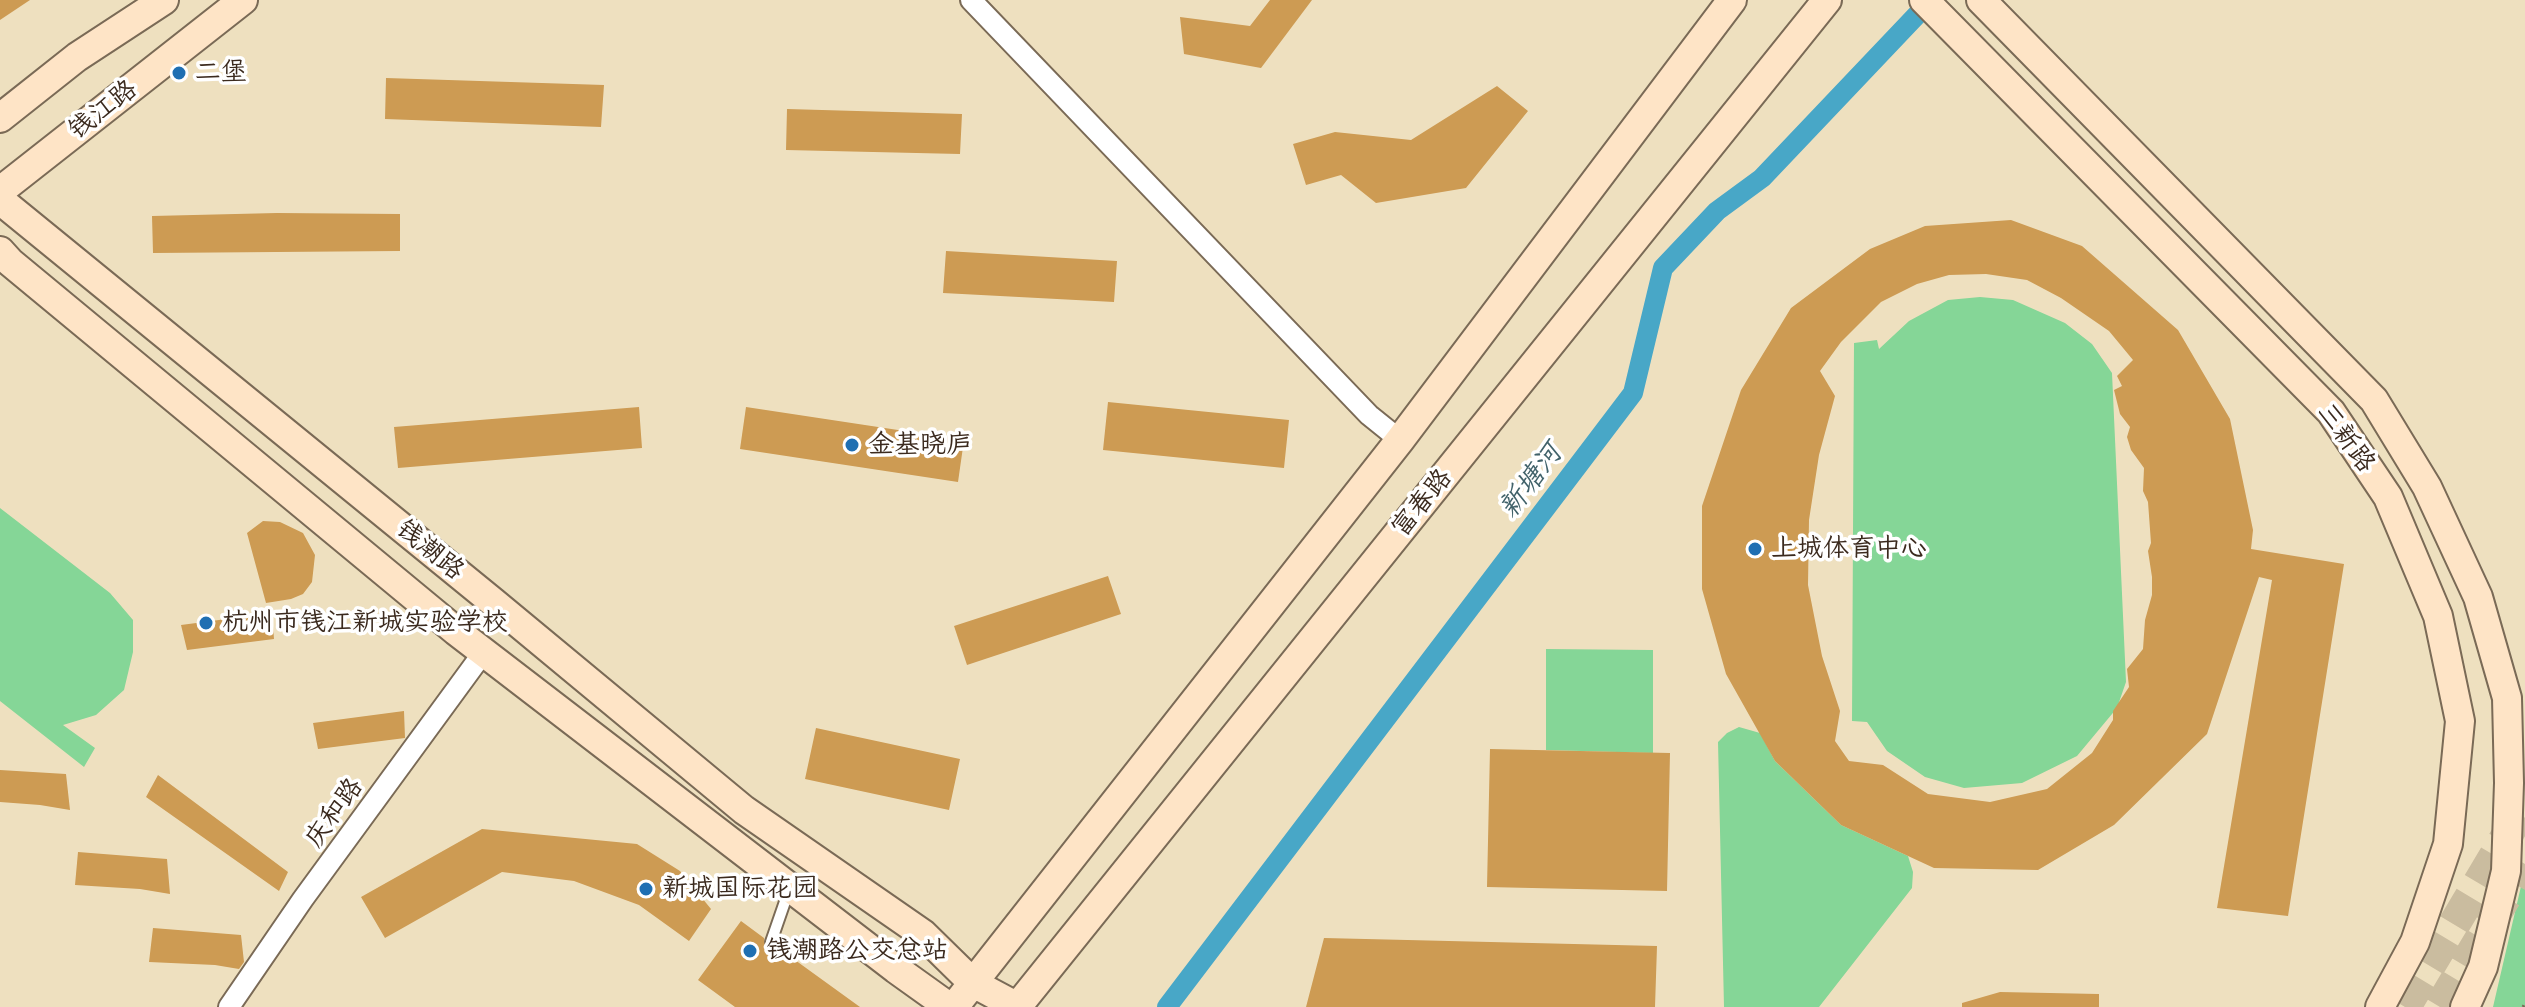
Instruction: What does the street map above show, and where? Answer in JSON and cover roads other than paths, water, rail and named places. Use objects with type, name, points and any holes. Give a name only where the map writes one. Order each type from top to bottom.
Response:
[{"type":"main road","points":[[0,118],[77,57],[164,0]]},
{"type":"main road","name":"钱江路","points":[[0,191],[243,0]]},
{"type":"main road","points":[[952,1007],[1400,440],[1732,0]]},
{"type":"main road","name":"富春路","points":[[1017,1007],[1827,0]]},
{"type":"main road","name":"三新路","points":[[1981,0],[2374,400],[2427,487],[2478,597],[2507,698],[2509,783],[2506,871],[2483,967],[2465,1007]]},
{"type":"main road","name":"三新路","points":[[1933,8],[2331,412],[2388,497],[2438,616],[2460,721],[2448,844],[2415,942],[2380,1007]]},
{"type":"main road","name":"钱潮路","points":[[0,200],[744,810],[923,934],[973,983],[1017,1007]]},
{"type":"main road","name":"钱潮路","points":[[0,251],[483,653],[896,969],[952,1007]]},
{"type":"street","points":[[971,0],[1369,415],[1400,440]]},
{"type":"street","name":"庆和路","points":[[229,1007],[303,899],[483,653]]},
{"type":"lane","points":[[771,942],[790,888]]},
{"type":"waterway","name":"新塘河","points":[[1167,1007],[1633,393],[1663,268],[1717,211],[1762,178],[1931,0]]},
{"type":"tunnel","points":[[2405,1007],[2525,805]]},
{"type":"tunnel","points":[[2440,1007],[2525,864]]},
{"type":"place","name":"二堡","points":[[179,73]]},
{"type":"place","name":"金基晓庐","points":[[852,445]]},
{"type":"place","name":"上城体育中心","points":[[1755,549]]},
{"type":"place","name":"杭州市钱江新城实验学校","points":[[206,623]]},
{"type":"place","name":"新城国际花园","points":[[646,889]]},
{"type":"place","name":"钱潮路公交总站","points":[[750,951]]}]
